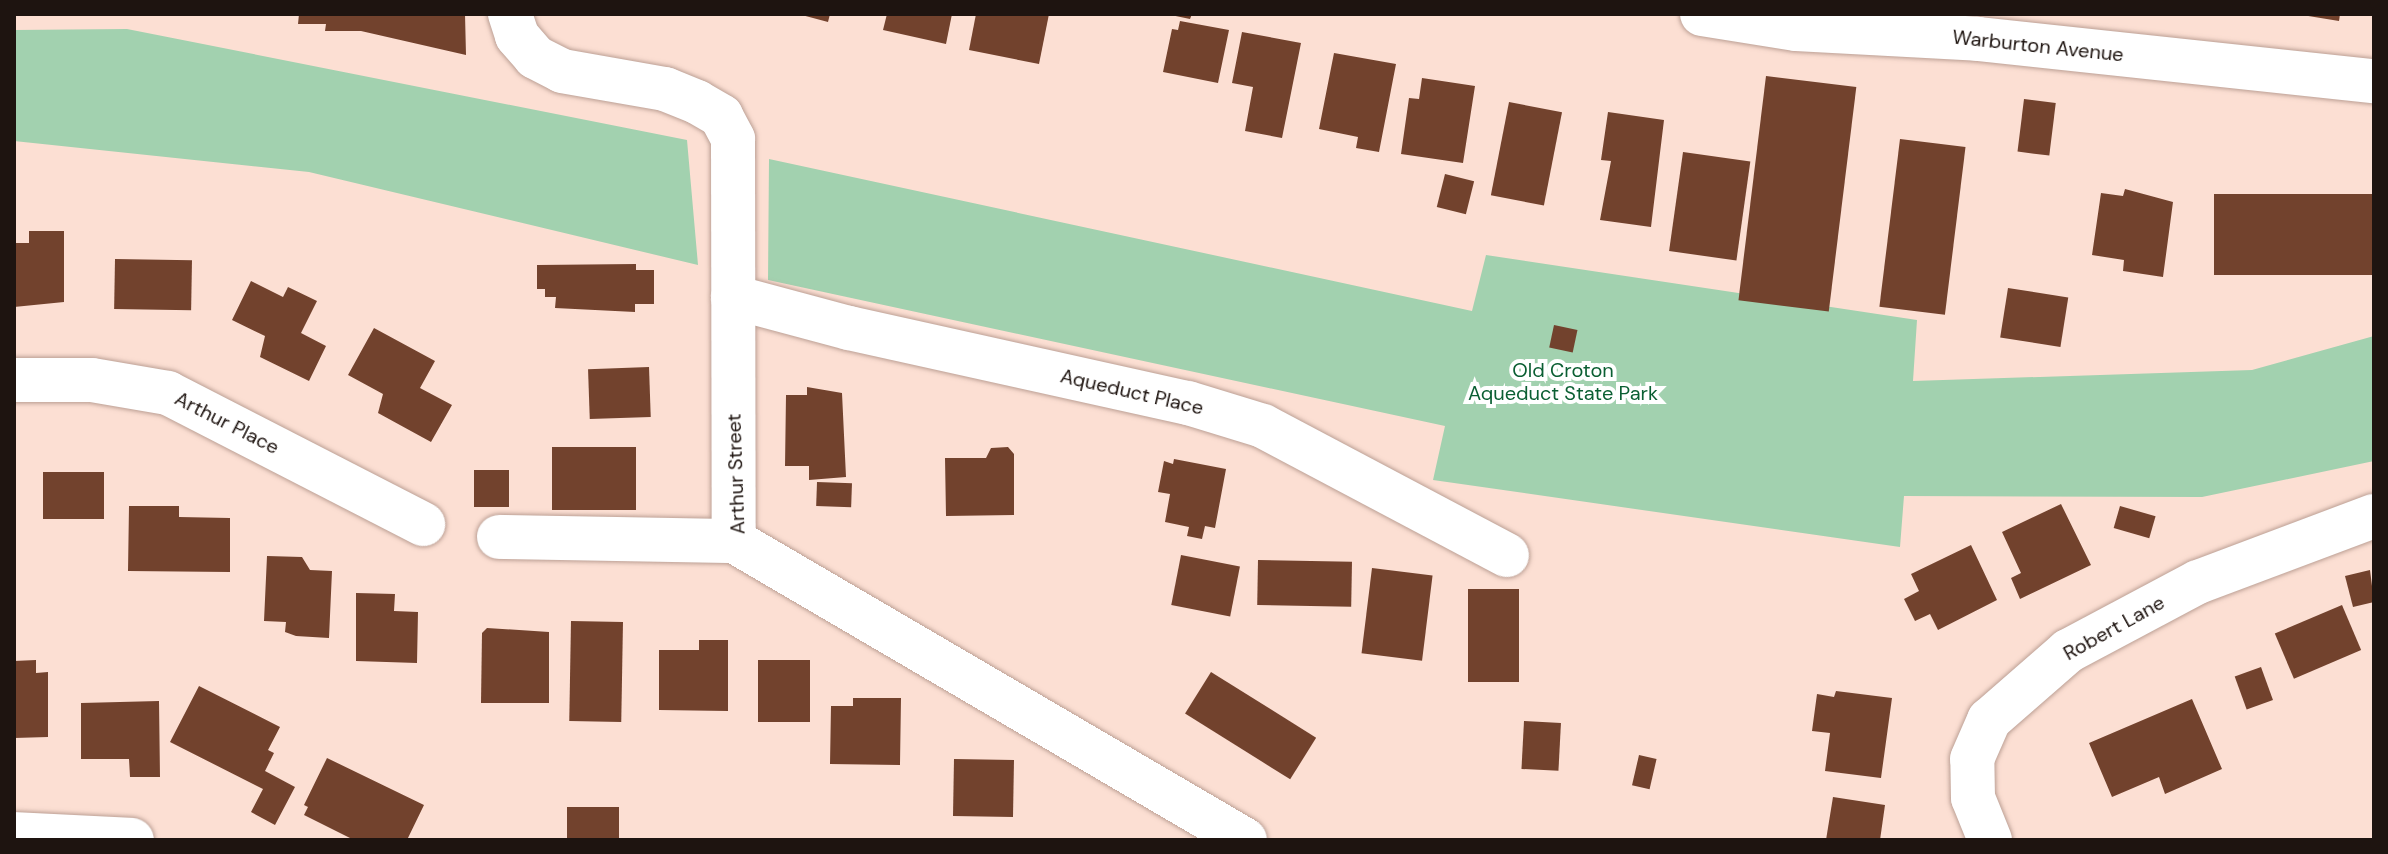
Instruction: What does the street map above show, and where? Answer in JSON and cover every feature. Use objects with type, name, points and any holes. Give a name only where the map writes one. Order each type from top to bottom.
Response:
[{"type":"street","name":"Arthur Street","points":[[510,14],[517,36],[535,57],[562,71],[665,89],[721,116],[733,139],[734,541],[1245,840]]},
{"type":"street","name":"Warburton Avenue","points":[[1702,14],[1796,29],[1978,39],[2374,81]]},
{"type":"street","name":"Aqueduct Place","points":[[733,297],[849,328],[1188,403],[1263,426],[1507,555]]},
{"type":"street","name":"Arthur Place","points":[[14,380],[92,380],[168,393],[423,524]]},
{"type":"street","name":"Robert Lane","points":[[1990,840],[1973,798],[1972,759],[1989,720],[2068,651],[2198,582],[2374,516]]},
{"type":"street","points":[[499,537],[734,541]]},
{"type":"street","points":[[14,834],[132,840]]},
{"type":"green space","points":[[127,29],[687,140],[698,265],[309,172],[14,141],[14,30]]},
{"type":"green space","name":"Old Croton Aqueduct State Park","points":[[769,159],[1472,311],[1486,255],[1917,320],[1913,381],[2252,370],[2374,336],[2374,461],[2202,497],[1904,496],[1900,547],[1433,480],[1445,426],[768,280]]},
{"type":"building","points":[[299,14],[465,14],[466,55],[361,31],[325,31],[326,24],[298,24]]},
{"type":"building","points":[[798,14],[830,14],[828,22]]},
{"type":"building","points":[[887,14],[952,14],[946,44],[883,30]]},
{"type":"building","points":[[976,14],[1049,14],[1039,64],[969,50]]},
{"type":"building","points":[[1166,14],[1192,14],[1190,19]]},
{"type":"building","points":[[2296,14],[2340,14],[2339,21]]},
{"type":"building","points":[[1180,21],[1229,30],[1218,83],[1163,72],[1172,29],[1178,30]]},
{"type":"building","points":[[1242,32],[1301,43],[1282,138],[1245,131],[1253,87],[1232,83]]},
{"type":"building","points":[[1334,53],[1396,64],[1379,152],[1356,148],[1358,137],[1319,129]]},
{"type":"building","points":[[1766,76],[1856,87],[1829,311],[1738,300]]},
{"type":"building","points":[[1422,78],[1475,86],[1463,163],[1401,154],[1409,98],[1419,99]]},
{"type":"building","points":[[2024,99],[2056,103],[2049,156],[2018,152]]},
{"type":"building","points":[[1509,102],[1562,112],[1544,206],[1491,195]]},
{"type":"building","points":[[1608,112],[1664,120],[1651,227],[1600,220],[1611,161],[1601,160]]},
{"type":"building","points":[[1900,139],[1966,147],[1945,315],[1879,307]]},
{"type":"building","points":[[1683,152],[1750,161],[1736,260],[1669,251]]},
{"type":"building","points":[[1445,174],[1474,181],[1466,214],[1437,207]]},
{"type":"building","points":[[2125,189],[2173,202],[2163,277],[2123,271],[2124,260],[2092,255],[2101,193],[2123,196]]},
{"type":"building","points":[[2214,194],[2374,194],[2374,275],[2214,275]]},
{"type":"building","points":[[29,231],[64,231],[64,302],[14,307],[14,243],[29,243]]},
{"type":"building","points":[[115,259],[192,260],[191,310],[114,309]]},
{"type":"building","points":[[636,264],[636,270],[654,270],[654,304],[635,304],[635,312],[555,308],[556,297],[545,297],[545,289],[537,289],[537,265]]},
{"type":"building","points":[[251,281],[283,297],[288,287],[317,301],[301,333],[326,346],[309,381],[260,357],[265,336],[232,320]]},
{"type":"building","points":[[2008,288],[2068,298],[2060,347],[2000,337]]},
{"type":"building","points":[[1554,325],[1577,330],[1573,352],[1549,347]]},
{"type":"building","points":[[374,328],[435,361],[420,388],[452,405],[431,442],[378,413],[383,394],[348,375]]},
{"type":"building","points":[[649,367],[651,417],[590,419],[588,369]]},
{"type":"building","points":[[807,387],[842,393],[846,477],[809,480],[809,466],[785,466],[786,395],[807,395]]},
{"type":"building","points":[[552,447],[636,447],[636,510],[552,510]]},
{"type":"building","points":[[1008,447],[1014,454],[1014,515],[946,516],[945,458],[986,458],[991,448]]},
{"type":"building","points":[[1174,459],[1226,469],[1215,528],[1205,526],[1202,539],[1187,536],[1189,527],[1165,522],[1170,494],[1158,492],[1164,461],[1173,464]]},
{"type":"building","points":[[474,470],[509,470],[509,507],[474,507]]},
{"type":"building","points":[[43,472],[104,472],[104,519],[43,519]]},
{"type":"building","points":[[817,482],[852,483],[851,507],[816,506]]},
{"type":"building","points":[[2061,504],[2091,565],[2020,599],[2011,578],[2021,573],[2002,532]]},
{"type":"building","points":[[129,506],[179,506],[179,517],[230,518],[230,572],[128,571]]},
{"type":"building","points":[[2120,506],[2156,516],[2149,538],[2114,528]]},
{"type":"building","points":[[1971,545],[1997,600],[1938,630],[1930,614],[1915,621],[1904,599],[1919,591],[1911,574]]},
{"type":"building","points":[[1181,555],[1240,566],[1230,617],[1171,605]]},
{"type":"building","points":[[267,556],[302,557],[310,570],[332,571],[329,638],[296,636],[285,632],[286,622],[264,621]]},
{"type":"building","points":[[1258,560],[1352,562],[1351,607],[1257,605]]},
{"type":"building","points":[[1372,568],[1433,575],[1422,661],[1362,653]]},
{"type":"building","points":[[2370,570],[2374,602],[2353,607],[2345,576]]},
{"type":"building","points":[[1468,589],[1519,589],[1519,682],[1468,682]]},
{"type":"building","points":[[356,593],[395,594],[394,611],[418,612],[417,663],[356,661]]},
{"type":"building","points":[[2342,605],[2361,650],[2294,679],[2275,634]]},
{"type":"building","points":[[571,621],[623,622],[621,722],[569,721]]},
{"type":"building","points":[[487,628],[549,632],[549,703],[481,703],[482,633]]},
{"type":"building","points":[[699,640],[728,640],[728,711],[659,710],[659,650],[699,650]]},
{"type":"building","points":[[36,660],[36,673],[48,672],[48,737],[14,738],[14,661]]},
{"type":"building","points":[[758,660],[810,660],[810,722],[758,722]]},
{"type":"building","points":[[2261,667],[2273,700],[2247,709],[2235,677]]},
{"type":"building","points":[[1211,672],[1316,738],[1290,779],[1185,714]]},
{"type":"building","points":[[199,686],[280,727],[268,750],[274,753],[265,771],[295,787],[275,825],[251,812],[263,789],[170,742]]},
{"type":"building","points":[[1836,691],[1892,698],[1881,778],[1825,771],[1830,733],[1812,731],[1817,694],[1834,697]]},
{"type":"building","points":[[853,698],[901,698],[900,765],[830,764],[831,706],[853,706]]},
{"type":"building","points":[[2192,699],[2222,769],[2165,794],[2159,777],[2112,797],[2089,743]]},
{"type":"building","points":[[159,701],[160,777],[130,777],[129,759],[81,759],[81,703]]},
{"type":"building","points":[[1524,721],[1561,723],[1558,771],[1521,769]]},
{"type":"building","points":[[1639,755],[1657,759],[1650,789],[1632,785]]},
{"type":"building","points":[[327,758],[424,805],[407,840],[354,840],[304,815],[308,807],[304,805]]},
{"type":"building","points":[[954,759],[1014,760],[1013,817],[953,816]]},
{"type":"building","points":[[1833,797],[1885,805],[1880,840],[1826,840]]},
{"type":"building","points":[[567,807],[619,807],[619,840],[567,840]]}]
